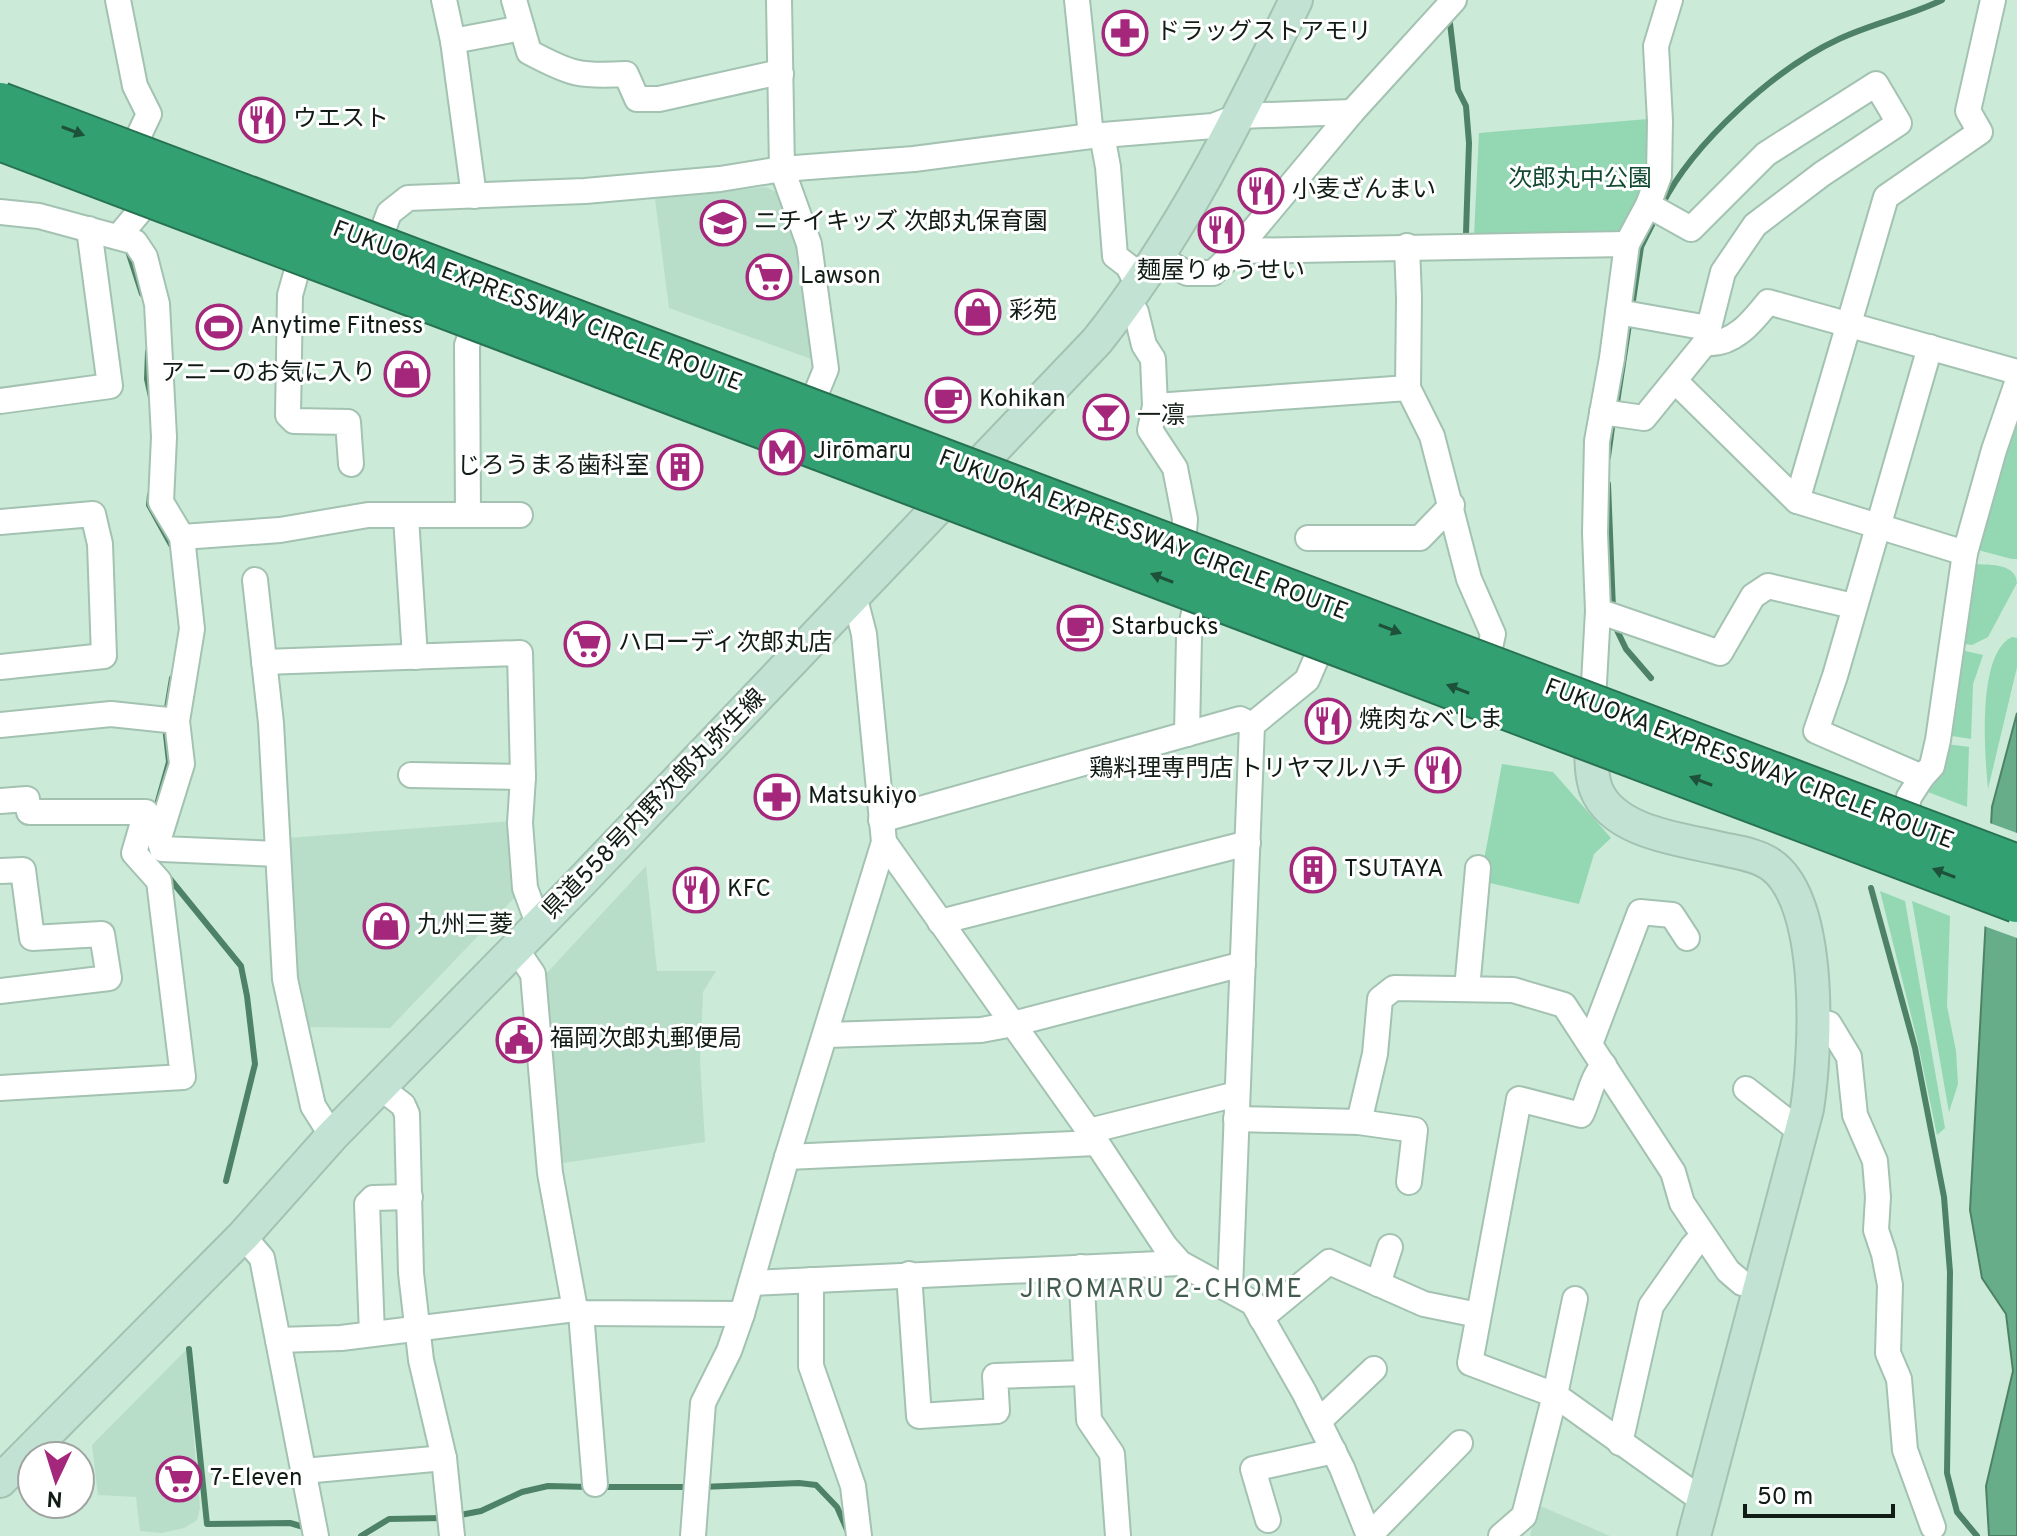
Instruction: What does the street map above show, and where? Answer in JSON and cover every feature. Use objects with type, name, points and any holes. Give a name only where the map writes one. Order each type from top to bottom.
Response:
[{"type":"highway","name":"FUKUOKA EXPRESSWAY CIRCLE ROUTE","points":[[0,104],[2017,866]]},
{"type":"highway","name":"FUKUOKA EXPRESSWAY CIRCLE ROUTE","points":[[0,139],[2017,901]]},
{"type":"main road","name":"県道558号内野次郎丸弥生線","points":[[0,1481],[243,1236],[332,1136],[539,926],[1087,352],[1133,295],[1191,205],[1296,0]]},
{"type":"main road","points":[[1593,701],[1592,748],[1596,788],[1614,811],[1635,826],[1652,832],[1758,857],[1771,865],[1788,883],[1795,896],[1804,931],[1816,1021],[1813,1074],[1801,1132],[1694,1536]]},
{"type":"street","points":[[118,0],[135,86],[149,114],[132,150]]},
{"type":"street","points":[[444,0],[453,41],[474,196]]},
{"type":"street","points":[[514,0],[529,52],[565,72],[593,76],[626,74],[637,99],[659,99],[781,74]]},
{"type":"street","points":[[779,0],[782,169],[809,244],[826,369],[810,408]]},
{"type":"street","points":[[1077,0],[1097,136],[1108,167],[1115,256],[1128,266],[1144,345],[1153,359],[1155,406],[1150,430],[1175,468],[1185,519],[1183,544]]},
{"type":"street","points":[[1593,701],[1598,611],[1595,533],[1597,441],[1614,413],[1629,314],[1627,244],[1657,211],[1656,46],[1670,0]]},
{"type":"street","points":[[1797,501],[1886,197],[1980,132],[1968,111],[1993,0]]},
{"type":"street","points":[[1157,257],[1187,273],[1213,273],[1236,251],[1352,112],[1448,5]]},
{"type":"street","points":[[453,41],[522,28]]},
{"type":"street","points":[[1614,413],[1644,418],[1676,382],[1707,335],[1723,272],[1755,225],[1822,174],[1899,123],[1876,84],[1766,154],[1691,229],[1657,211]]},
{"type":"street","points":[[378,244],[389,213],[408,198],[585,191],[720,179],[782,169],[914,159],[1097,136],[1213,126],[1239,116],[1352,112]]},
{"type":"street","points":[[119,236],[150,199]]},
{"type":"street","points":[[0,212],[39,216],[119,236],[135,242],[145,257],[157,304],[164,437],[161,502],[182,537],[192,629],[168,720],[182,764],[159,838],[162,849],[278,854]]},
{"type":"street","points":[[0,401],[110,386],[89,229]]},
{"type":"street","points":[[1236,251],[1627,244]]},
{"type":"street","points":[[1407,246],[1408,388],[1432,436],[1469,579],[1493,634],[1487,661]]},
{"type":"street","points":[[301,256],[290,295],[288,415],[294,421],[348,422],[351,464]]},
{"type":"street","points":[[1629,314],[1722,341],[1747,328],[1768,302],[2017,372]]},
{"type":"street","points":[[468,515],[467,345],[475,323]]},
{"type":"street","points":[[1922,777],[1816,731],[1835,676],[1930,347]]},
{"type":"street","points":[[1676,382],[1797,501],[1965,553]]},
{"type":"street","points":[[1905,816],[1909,797],[1932,766],[1965,553],[2017,383]]},
{"type":"street","points":[[1155,406],[1408,388]]},
{"type":"street","points":[[1308,538],[1420,538],[1452,505]]},
{"type":"street","points":[[0,522],[93,514],[100,544],[104,656],[0,667]]},
{"type":"street","points":[[182,537],[280,530],[368,515],[520,515]]},
{"type":"street","points":[[406,517],[415,657]]},
{"type":"street","points":[[255,580],[271,723],[285,979],[313,1106],[332,1136]]},
{"type":"street","points":[[1598,611],[1720,653],[1753,596],[1768,586],[1853,606]]},
{"type":"street","points":[[693,1536],[703,1403],[729,1351],[742,1314],[787,1157],[827,1035],[882,831],[864,634],[854,595]]},
{"type":"street","points":[[1187,734],[1189,636],[1197,599]]},
{"type":"street","points":[[1230,1289],[1252,725],[1307,680],[1322,645]]},
{"type":"street","points":[[264,662],[520,653],[523,777],[520,823],[525,888],[539,926]]},
{"type":"street","points":[[0,725],[111,714],[168,720]]},
{"type":"street","points":[[882,831],[1187,734],[1240,719],[1252,725]]},
{"type":"street","points":[[411,775],[523,777]]},
{"type":"street","points":[[0,801],[27,799],[29,812],[146,812],[134,853],[159,881],[183,1077],[0,1088]]},
{"type":"street","points":[[882,831],[940,922],[1093,1137],[1165,1246],[1180,1263],[1253,1303],[1334,1451],[1369,1536],[1460,1443]]},
{"type":"street","points":[[940,922],[1248,843]]},
{"type":"street","points":[[1467,989],[1478,868]]},
{"type":"street","points":[[0,871],[23,870],[32,938],[102,934],[109,978],[0,991]]},
{"type":"street","points":[[1590,1044],[1640,912],[1672,915],[1687,938]]},
{"type":"street","points":[[516,949],[533,974],[550,1173],[578,1311],[595,1484]]},
{"type":"street","points":[[827,1035],[981,1030],[1243,964]]},
{"type":"street","points":[[1359,1122],[1375,1054],[1380,999],[1394,988],[1513,990],[1564,1005],[1673,1172],[1682,1203],[1703,1235],[1728,1271],[1742,1283],[1760,1288]]},
{"type":"street","points":[[1816,1021],[1829,1024],[1849,1057],[1855,1115],[1875,1161],[1878,1197],[1876,1230],[1890,1285],[1888,1353],[1899,1379],[1905,1450],[1933,1527]]},
{"type":"street","points":[[1604,1065],[1597,1072],[1592,1093],[1581,1115],[1519,1099],[1470,1363],[1555,1395],[1702,1500]]},
{"type":"street","points":[[381,1088],[403,1105],[407,1114],[411,1273],[417,1329],[426,1386],[444,1458],[451,1523]]},
{"type":"street","points":[[1746,1089],[1801,1132]]},
{"type":"street","points":[[787,1157],[1093,1137],[1237,1094]]},
{"type":"street","points":[[1236,1119],[1359,1122],[1415,1130],[1409,1182]]},
{"type":"street","points":[[372,1334],[367,1204],[373,1198],[410,1197]]},
{"type":"street","points":[[1620,1443],[1651,1306],[1703,1235]]},
{"type":"street","points":[[243,1236],[262,1258],[315,1527]]},
{"type":"street","points":[[1378,1284],[1390,1247]]},
{"type":"street","points":[[1261,1318],[1329,1262],[1424,1304],[1478,1315]]},
{"type":"street","points":[[751,1283],[1180,1263]]},
{"type":"street","points":[[1081,1267],[1089,1420],[1112,1454],[1118,1536]]},
{"type":"street","points":[[909,1274],[919,1416],[997,1411],[995,1376],[1085,1373]]},
{"type":"street","points":[[811,1280],[811,1366],[853,1486],[859,1536]]},
{"type":"street","points":[[1501,1536],[1524,1516],[1555,1395],[1575,1299]]},
{"type":"street","points":[[278,1340],[372,1334],[578,1311],[742,1314]]},
{"type":"street","points":[[1319,1421],[1374,1369]]},
{"type":"street","points":[[1268,1520],[1253,1469],[1334,1451]]},
{"type":"street","points":[[304,1471],[444,1458]]},
{"type":"shaded area","points":[[766,187],[776,192],[797,247],[814,360],[669,308],[655,199]]},
{"type":"shaded area","points":[[2017,713],[2017,1536],[1989,1536],[1986,1486],[2013,1371],[2006,1314],[1982,1278],[1970,1210],[1992,807]]},
{"type":"shaded area","name":"九州三菱","points":[[513,821],[519,893],[390,1028],[300,1027],[287,838]]},
{"type":"shaded area","points":[[646,866],[657,971],[716,971],[703,992],[700,1061],[705,1142],[563,1163],[545,975]]},
{"type":"shaded area","points":[[186,1350],[200,1508],[197,1520],[184,1528],[162,1533],[140,1531],[136,1497],[98,1495],[96,1441]]},
{"type":"shaded area","points":[[1538,1505],[1610,1536],[1530,1536]]},
{"type":"green space","name":"次郎丸中公園","points":[[1648,119],[1646,172],[1624,237],[1474,236],[1479,133]]},
{"type":"green space","points":[[2017,408],[2017,559],[2012,559],[1974,549]]},
{"type":"green space","points":[[1970,564],[2006,568],[2015,576],[2017,583],[1988,637],[1972,645],[1957,643]]},
{"type":"green space","points":[[2012,637],[2017,638],[2017,667],[1988,789],[1985,707],[1988,684],[2001,647]]},
{"type":"green space","points":[[1957,649],[1983,655],[1973,684],[1971,739],[1946,735]]},
{"type":"green space","points":[[1947,744],[1969,747],[1967,807],[1928,792],[1940,777]]},
{"type":"green space","points":[[1502,764],[1553,772],[1611,838],[1594,854],[1579,904],[1490,883],[1484,860]]},
{"type":"green space","points":[[1880,891],[1905,901],[1945,1128],[1937,1135],[1917,1039]]},
{"type":"green space","points":[[1912,901],[1950,916],[1947,1006],[1956,1051],[1958,1084],[1949,1112]]},
{"type":"pier","points":[[1987,822],[2017,833],[2017,938],[1981,925]]},
{"type":"waterway","points":[[1662,205],[1676,181],[1715,133],[1789,68],[1839,39],[1942,0]]},
{"type":"waterway","points":[[1449,15],[1458,90],[1466,106],[1469,143],[1466,233]]},
{"type":"waterway","points":[[1632,307],[1641,247],[1657,215]]},
{"type":"waterway","points":[[128,251],[142,294]]},
{"type":"waterway","points":[[1616,409],[1630,318]]},
{"type":"waterway","points":[[148,352],[147,379],[151,397]]},
{"type":"waterway","points":[[1608,457],[1613,420]]},
{"type":"waterway","points":[[1608,484],[1613,609]]},
{"type":"waterway","points":[[150,495],[149,505],[174,550]]},
{"type":"waterway","points":[[1614,624],[1626,649],[1651,678]]},
{"type":"waterway","points":[[166,714],[172,678]]},
{"type":"waterway","points":[[156,808],[169,762],[165,726]]},
{"type":"waterway","points":[[166,874],[241,966],[247,996],[255,1064],[226,1181]]},
{"type":"waterway","points":[[1871,888],[1915,1048],[1944,1197],[1950,1272],[1947,1473],[1957,1512],[1977,1536]]},
{"type":"waterway","points":[[189,1349],[207,1524],[290,1523],[307,1528]]},
{"type":"waterway","points":[[701,1487],[816,1485],[837,1507],[848,1532]]},
{"type":"waterway","points":[[455,1516],[481,1511],[522,1492],[548,1486],[590,1487]]},
{"type":"waterway","points":[[601,1487],[690,1487]]},
{"type":"waterway","points":[[361,1536],[389,1519],[444,1518]]},
{"type":"place","name":"ドラッグストアモリ","points":[[1125,33]]},
{"type":"place","name":"ウエスト","points":[[262,120]]},
{"type":"place","name":"小麦ざんまい","points":[[1261,191]]},
{"type":"place","name":"ニチイキッズ 次郎丸保育園","points":[[723,223]]},
{"type":"place","name":"麺屋りゅうせい","points":[[1221,230]]},
{"type":"place","name":"Lawson","points":[[769,277]]},
{"type":"place","name":"彩苑","points":[[978,312]]},
{"type":"place","name":"Anytime Fitness","points":[[219,327]]},
{"type":"place","name":"アニーのお気に入り","points":[[407,374]]},
{"type":"place","name":"Kohikan","points":[[948,400]]},
{"type":"place","name":"一凛","points":[[1106,417]]},
{"type":"place","name":"Jirōmaru","points":[[782,452]]},
{"type":"place","name":"じろうまる歯科室","points":[[680,467]]},
{"type":"place","name":"Starbucks","points":[[1080,628]]},
{"type":"place","name":"ハローディ次郎丸店","points":[[587,644]]},
{"type":"place","name":"焼肉なべしま","points":[[1328,721]]},
{"type":"place","name":"鶏料理専門店 トリヤマルハチ","points":[[1438,770]]},
{"type":"place","name":"Matsukiyo","points":[[777,797]]},
{"type":"place","name":"TSUTAYA","points":[[1313,870]]},
{"type":"place","name":"KFC","points":[[696,890]]},
{"type":"place","name":"九州三菱","points":[[386,926]]},
{"type":"place","name":"福岡次郎丸郵便局","points":[[519,1040]]},
{"type":"place","name":"7-Eleven","points":[[179,1479]]},
{"type":"district","name":"JIROMARU 2-CHOME","points":[[1162,1290]]}]
